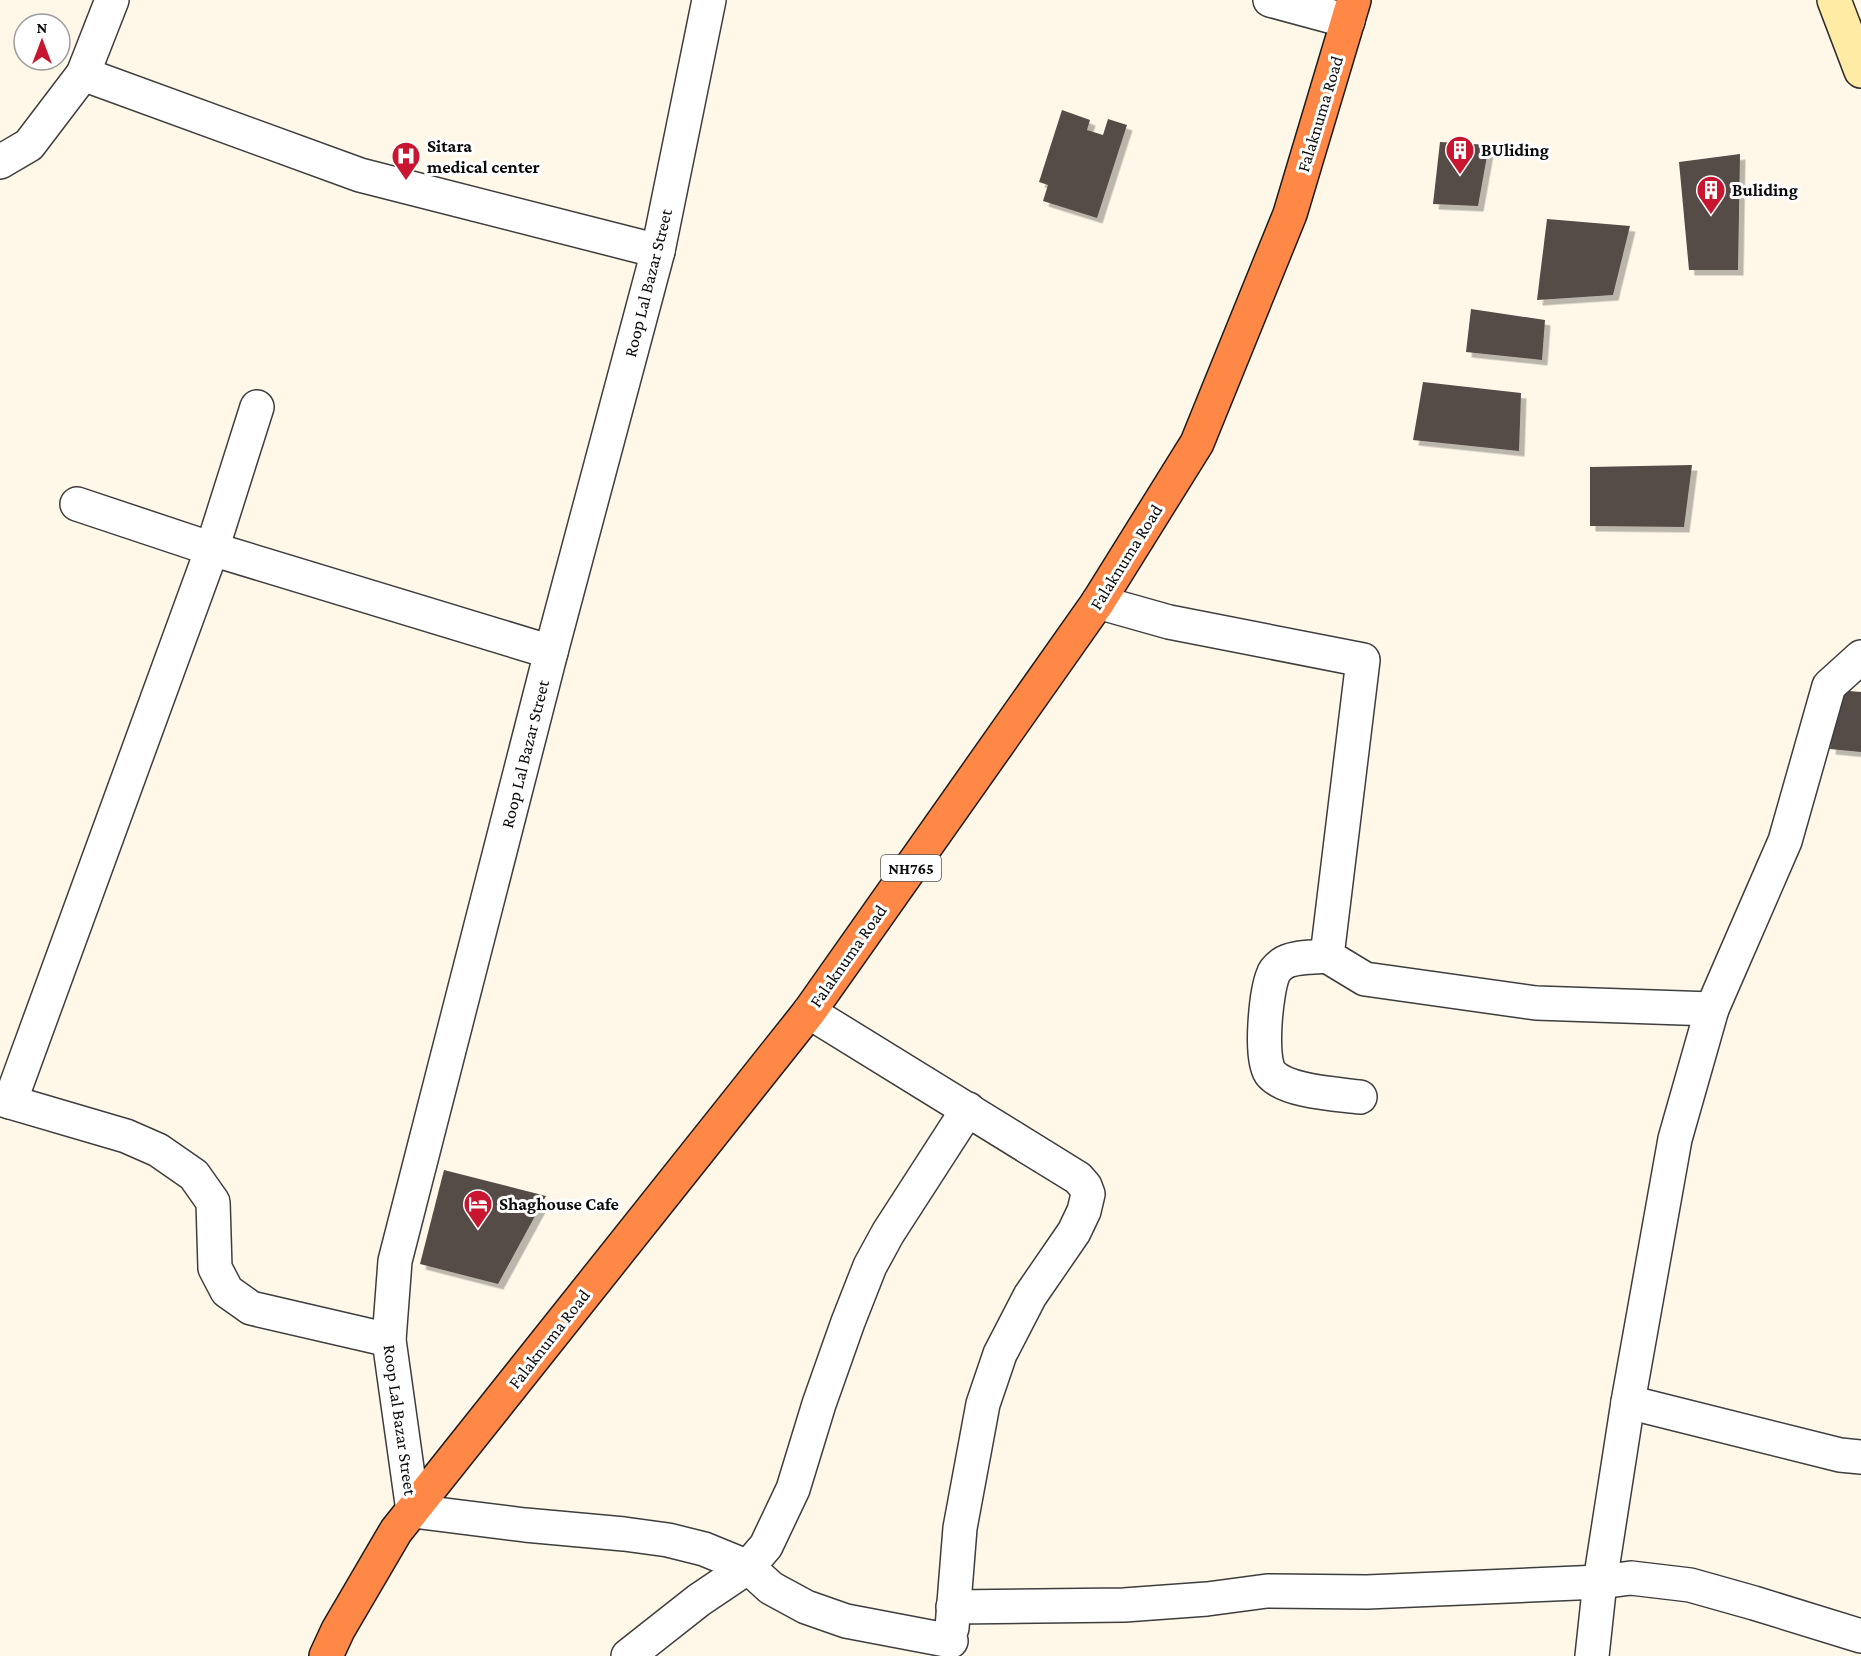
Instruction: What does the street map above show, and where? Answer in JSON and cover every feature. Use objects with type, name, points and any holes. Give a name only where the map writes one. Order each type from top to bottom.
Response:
[{"type":"highway","name":"Falaknuma Road","points":[[326,1656],[338,1630],[396,1531],[809,1012],[1098,602],[1197,443],[1290,214],[1351,11]]},
{"type":"main road","points":[[1833,0],[1861,71]]},
{"type":"street","points":[[0,162],[29,145],[82,74],[112,0]]},
{"type":"street","name":"Roop Lal Bazar Street","points":[[413,1511],[389,1340],[395,1261],[551,652],[658,251],[709,0]]},
{"type":"street","points":[[1270,0],[1351,11]]},
{"type":"street","points":[[82,74],[360,175],[658,251]]},
{"type":"street","points":[[257,407],[212,549],[5,1100],[126,1136],[158,1150],[194,1175],[213,1202],[215,1268],[227,1292],[251,1308],[389,1340]]},
{"type":"street","points":[[77,504],[212,549],[551,652]]},
{"type":"street","points":[[1098,602],[1169,622],[1364,660],[1326,956]]},
{"type":"street","points":[[1592,1656],[1600,1582],[1628,1402],[1676,1139],[1712,1009],[1785,841],[1829,686],[1861,657]]},
{"type":"street","points":[[1360,1097],[1285,1084],[1271,1074],[1265,1061],[1266,1006],[1273,974],[1280,965],[1289,960],[1326,956],[1365,979],[1536,1003],[1712,1009]]},
{"type":"street","points":[[413,1511],[668,1540],[717,1553],[748,1567],[771,1588],[806,1607],[846,1621],[950,1649],[960,1528],[983,1404],[1000,1354],[1030,1296],[1074,1232],[1084,1211],[1088,1194],[1078,1178],[809,1012]]},
{"type":"street","points":[[628,1656],[699,1600],[748,1567],[766,1545],[793,1489],[819,1404],[870,1266],[888,1233],[968,1110]]},
{"type":"street","points":[[1628,1402],[1840,1455],[1861,1457]]},
{"type":"street","points":[[954,1607],[1124,1605],[1207,1599],[1267,1591],[1367,1592],[1600,1582],[1631,1578],[1690,1585],[1861,1636]]},
{"type":"building","points":[[1062,110],[1090,120],[1087,130],[1103,135],[1108,119],[1127,125],[1097,218],[1043,201],[1048,185],[1039,182]]},
{"type":"building","name":"BUliding","points":[[1440,142],[1489,145],[1478,206],[1433,204]]},
{"type":"building","name":"Buliding","points":[[1740,154],[1738,270],[1689,270],[1679,162]]},
{"type":"building","points":[[1547,219],[1630,226],[1613,295],[1537,300]]},
{"type":"building","points":[[1471,309],[1545,320],[1542,360],[1466,352]]},
{"type":"building","points":[[1423,382],[1521,393],[1519,451],[1413,440]]},
{"type":"building","points":[[1692,465],[1684,527],[1590,526],[1590,467]]},
{"type":"building","points":[[1836,690],[1861,692],[1861,752],[1830,749]]},
{"type":"building","name":"Shaghouse Cafe","points":[[444,1170],[546,1196],[498,1284],[420,1264]]},
{"type":"place","name":"BUliding","points":[[1460,176]]},
{"type":"place","name":"Sitara medical center","points":[[406,182]]},
{"type":"place","name":"Buliding","points":[[1711,216]]},
{"type":"place","name":"Shaghouse Cafe","points":[[478,1230]]}]
